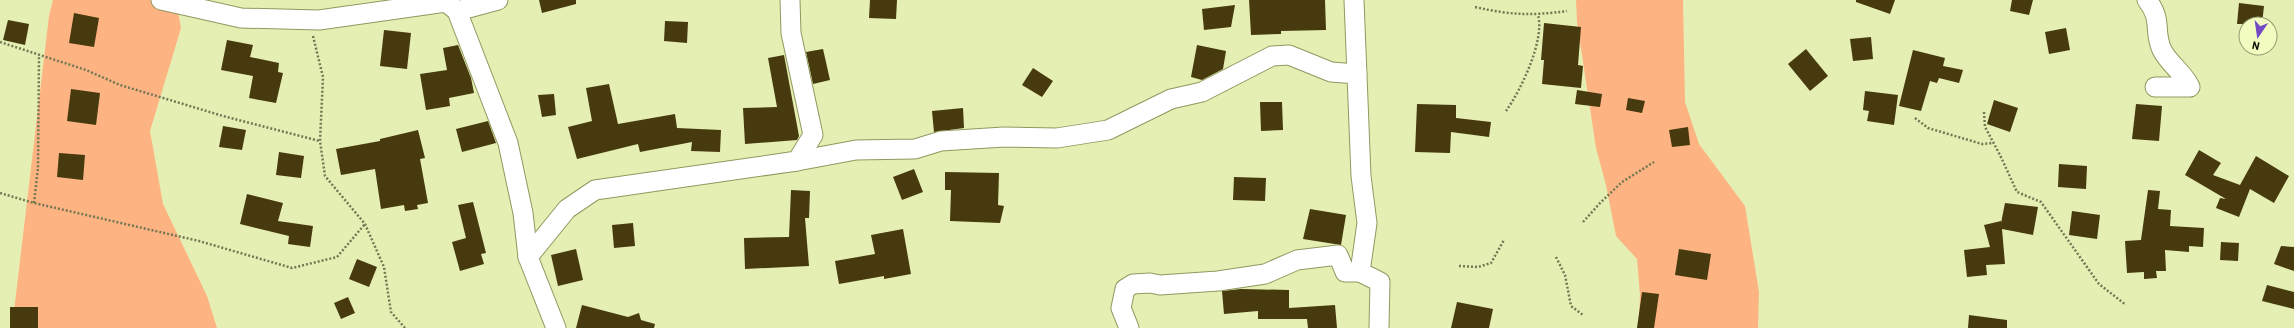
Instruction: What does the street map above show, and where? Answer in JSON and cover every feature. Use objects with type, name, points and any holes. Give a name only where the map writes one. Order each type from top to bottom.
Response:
[{"type":"street","points":[[161,0],[241,18],[310,19],[498,0]]},
{"type":"street","points":[[790,0],[791,33],[812,135],[797,160]]},
{"type":"street","points":[[1354,0],[1361,176],[1367,223],[1360,272]]},
{"type":"street","points":[[2146,0],[2156,11],[2161,48],[2168,60],[2188,82],[2190,87],[2155,87]]},
{"type":"street","points":[[449,4],[508,143],[523,213],[528,257],[556,328]]},
{"type":"street","points":[[528,257],[567,209],[595,190],[856,150],[915,149],[941,141],[1004,137],[1057,138],[1108,130],[1170,99],[1202,92],[1272,56],[1289,55],[1331,72],[1357,74]]},
{"type":"street","points":[[1129,328],[1121,308],[1125,289],[1133,284],[1173,284],[1252,276],[1265,274],[1297,260],[1338,255],[1346,272],[1360,272],[1380,282],[1380,328]]},
{"type":"path","points":[[1475,7],[1509,14],[1538,15],[1567,11]]},
{"type":"path","points":[[1506,111],[1526,80],[1540,24],[1538,15]]},
{"type":"path","points":[[310,19],[323,77],[320,141],[325,176],[365,224],[384,267],[391,312],[405,328]]},
{"type":"path","points":[[0,42],[86,70],[120,85],[223,116],[320,141]]},
{"type":"path","points":[[34,203],[38,168],[39,55]]},
{"type":"path","points":[[1984,112],[1984,127],[2016,192],[2041,202],[2099,284],[2126,305]]},
{"type":"path","points":[[1915,118],[1928,128],[1982,144],[1993,143]]},
{"type":"path","points":[[1583,222],[1622,182],[1654,162]]},
{"type":"path","points":[[0,193],[34,203],[199,241],[292,268],[337,257],[365,224]]},
{"type":"path","points":[[1459,266],[1478,267],[1491,263],[1504,240]]},
{"type":"path","points":[[1556,258],[1565,274],[1571,306],[1583,315]]},
{"type":"shaded area","points":[[53,0],[176,0],[181,28],[150,131],[163,204],[207,296],[217,328],[12,328],[49,16]]},
{"type":"shaded area","points":[[1576,0],[1683,0],[1685,102],[1699,144],[1745,206],[1759,292],[1758,328],[1639,328],[1640,295],[1637,259],[1616,236],[1606,185],[1596,148],[1577,22]]},
{"type":"building","points":[[539,0],[576,0],[576,4],[542,13]]},
{"type":"building","points":[[870,0],[897,0],[896,19],[869,18]]},
{"type":"building","points":[[1249,0],[1325,0],[1326,30],[1281,31],[1281,34],[1251,35]]},
{"type":"building","points":[[1856,0],[1895,0],[1890,14],[1856,2]]},
{"type":"building","points":[[2012,0],[2033,0],[2029,15],[2010,11]]},
{"type":"building","points":[[2239,3],[2264,6],[2263,16],[2238,16],[2237,24]]},
{"type":"building","points":[[1235,5],[1231,27],[1204,30],[1202,9]]},
{"type":"building","points":[[74,13],[99,18],[94,47],[69,43]]},
{"type":"building","points":[[8,20],[29,24],[25,45],[3,40]]},
{"type":"building","points":[[665,21],[688,22],[687,43],[664,41]]},
{"type":"building","points":[[1544,23],[1581,27],[1578,65],[1583,66],[1581,88],[1542,84],[1544,60],[1541,60]]},
{"type":"building","points":[[2066,28],[2070,50],[2049,54],[2045,32]]},
{"type":"building","points":[[384,30],[411,33],[407,69],[380,66]]},
{"type":"building","points":[[1871,37],[1873,59],[1853,61],[1850,39]]},
{"type":"building","points":[[227,40],[253,45],[250,57],[279,63],[278,72],[283,73],[276,103],[249,98],[253,76],[221,70]]},
{"type":"building","points":[[458,45],[471,78],[474,93],[449,98],[450,106],[426,110],[420,74],[447,70],[443,48]]},
{"type":"building","points":[[1197,45],[1226,51],[1223,69],[1202,80],[1191,77]]},
{"type":"building","points":[[823,49],[830,80],[813,84],[806,52]]},
{"type":"building","points":[[1806,49],[1828,76],[1810,91],[1788,64]]},
{"type":"building","points":[[1913,50],[1945,58],[1943,66],[1963,70],[1959,83],[1939,78],[1937,83],[1930,81],[1921,111],[1899,106]]},
{"type":"building","points":[[784,55],[799,136],[797,140],[745,144],[743,108],[777,107],[768,58]]},
{"type":"building","points":[[1033,68],[1053,81],[1042,97],[1022,85]]},
{"type":"building","points":[[609,84],[618,124],[675,114],[677,128],[721,130],[720,152],[691,151],[692,142],[640,152],[638,144],[577,159],[568,127],[592,121],[586,88]]},
{"type":"building","points":[[71,89],[100,93],[96,125],[67,121]]},
{"type":"building","points":[[1577,90],[1602,94],[1600,107],[1575,104]]},
{"type":"building","points":[[1865,91],[1898,95],[1894,125],[1867,121],[1869,111],[1863,110]]},
{"type":"building","points":[[554,94],[556,115],[542,117],[538,95]]},
{"type":"building","points":[[1628,98],[1645,101],[1642,113],[1626,110]]},
{"type":"building","points":[[1994,100],[2018,108],[2010,132],[1987,124]]},
{"type":"building","points":[[1260,102],[1282,102],[1283,130],[1261,131]]},
{"type":"building","points":[[1417,104],[1456,105],[1456,118],[1491,122],[1489,137],[1451,132],[1450,153],[1415,152]]},
{"type":"building","points":[[2136,104],[2162,106],[2159,141],[2132,139]]},
{"type":"building","points":[[963,108],[964,128],[934,132],[932,111]]},
{"type":"building","points":[[488,121],[496,143],[462,152],[456,129]]},
{"type":"building","points":[[223,126],[246,130],[242,150],[219,147]]},
{"type":"building","points":[[1688,127],[1690,145],[1672,147],[1669,130]]},
{"type":"building","points":[[418,130],[425,158],[420,159],[428,203],[417,205],[418,209],[405,211],[404,205],[381,209],[375,169],[341,175],[336,149],[380,141],[380,139]]},
{"type":"building","points":[[2199,150],[2221,163],[2213,175],[2240,185],[2256,156],[2289,176],[2274,203],[2250,189],[2239,217],[2216,208],[2220,198],[2226,199],[2185,175]]},
{"type":"building","points":[[279,152],[304,156],[301,178],[276,175]]},
{"type":"building","points":[[59,153],[85,155],[83,180],[57,177]]},
{"type":"building","points":[[2059,164],[2087,166],[2086,189],[2058,187]]},
{"type":"building","points":[[914,169],[923,192],[902,200],[893,177]]},
{"type":"building","points":[[945,172],[999,173],[998,205],[1004,206],[1000,223],[950,221],[951,190],[945,190]]},
{"type":"building","points":[[1234,177],[1266,178],[1265,201],[1233,200]]},
{"type":"building","points":[[791,190],[810,191],[809,218],[805,218],[809,266],[745,269],[744,238],[789,237]]},
{"type":"building","points":[[2148,190],[2160,191],[2158,209],[2171,210],[2170,226],[2204,228],[2203,247],[2189,246],[2189,252],[2165,250],[2166,271],[2156,271],[2157,278],[2144,279],[2144,272],[2127,273],[2125,241],[2141,240]]},
{"type":"building","points":[[247,194],[283,203],[278,221],[313,226],[310,247],[288,244],[289,236],[240,224]]},
{"type":"building","points":[[473,202],[486,253],[481,254],[484,264],[460,271],[452,242],[466,238],[458,205]]},
{"type":"building","points":[[2005,203],[2038,207],[2033,235],[2002,229],[2005,264],[1986,265],[1987,275],[1967,277],[1964,250],[1990,247],[1984,225],[2001,221],[2001,223]]},
{"type":"building","points":[[1310,209],[1346,215],[1341,245],[1303,239]]},
{"type":"building","points":[[2072,211],[2100,215],[2097,239],[2069,235]]},
{"type":"building","points":[[633,223],[635,246],[614,248],[612,225]]},
{"type":"building","points":[[903,229],[911,274],[884,279],[884,276],[839,284],[835,261],[875,254],[871,235]]},
{"type":"building","points":[[2221,242],[2239,243],[2238,261],[2220,260]]},
{"type":"building","points":[[2281,246],[2294,247],[2294,271],[2274,264]]},
{"type":"building","points":[[576,249],[583,280],[558,286],[551,255]]},
{"type":"building","points":[[1679,249],[1711,254],[1707,280],[1675,275]]},
{"type":"building","points":[[357,259],[377,267],[369,287],[349,279]]},
{"type":"building","points":[[2267,285],[2294,292],[2294,309],[2262,301]]},
{"type":"building","points":[[1241,289],[1289,290],[1289,308],[1335,305],[1337,328],[1308,328],[1307,319],[1258,319],[1258,311],[1224,314],[1222,291]]},
{"type":"building","points":[[1642,292],[1659,294],[1654,328],[1637,328]]},
{"type":"building","points":[[348,297],[355,313],[341,319],[334,303]]},
{"type":"building","points":[[1457,302],[1493,309],[1489,328],[1451,328]]},
{"type":"building","points":[[582,305],[628,317],[639,313],[641,320],[655,324],[654,328],[576,328]]},
{"type":"building","points":[[10,307],[38,307],[38,328],[10,328]]},
{"type":"building","points":[[1969,315],[2007,320],[2007,328],[1968,328]]}]
